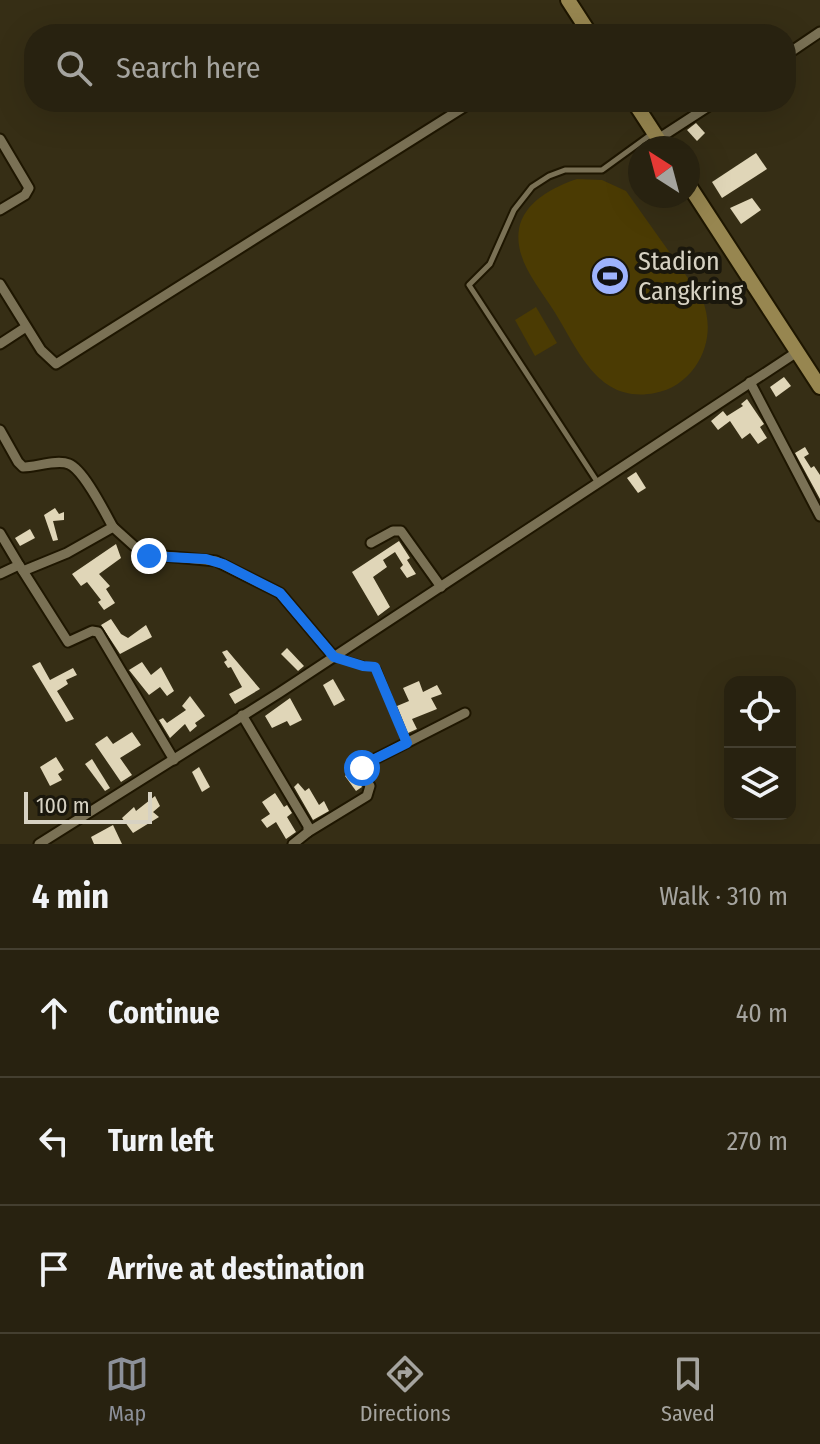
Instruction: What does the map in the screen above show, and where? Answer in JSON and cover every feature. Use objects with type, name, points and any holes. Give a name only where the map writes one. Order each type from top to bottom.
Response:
[{"type":"main road","points":[[568,0],[582,24]]},
{"type":"main road","points":[[641,112],[656,136]]},
{"type":"main road","points":[[700,202],[820,387]]},
{"type":"street","points":[[796,48],[820,32]]},
{"type":"street","points":[[0,284],[26,327],[51,362],[56,364],[456,112]]},
{"type":"street","points":[[665,136],[700,112]]},
{"type":"street","points":[[0,139],[29,188],[25,195],[0,210]]},
{"type":"street","points":[[0,344],[26,327]]},
{"type":"street","points":[[39,844],[334,657],[797,352]]},
{"type":"street","points":[[750,382],[820,516]]},
{"type":"street","points":[[0,430],[23,467],[71,465],[113,527],[143,554],[216,561],[280,593],[334,657]]},
{"type":"street","points":[[0,574],[67,553],[113,527]]},
{"type":"street","points":[[371,543],[393,531],[401,531],[441,587]]},
{"type":"street","points":[[0,533],[68,642],[92,631],[98,632],[174,760]]},
{"type":"street","points":[[293,844],[367,796],[371,790],[362,771],[365,764],[465,713]]},
{"type":"street","points":[[242,715],[308,826],[308,832]]},
{"type":"lane","points":[[598,483],[469,285],[490,264],[514,210],[532,187],[565,170],[602,170],[628,156]]},
{"type":"lane","points":[[334,657],[375,667],[407,743]]},
{"type":"shaded area","name":"Stadion Cangkring","points":[[577,179],[602,180],[626,191],[628,208],[638,208],[702,298],[708,325],[704,350],[691,372],[667,390],[635,394],[605,382],[582,357],[535,283],[520,252],[519,229],[533,203],[559,186]]},
{"type":"shaded area","points":[[536,307],[557,343],[535,356],[515,320]]},
{"type":"building","points":[[696,123],[705,133],[700,138],[687,130]]},
{"type":"building","points":[[756,153],[767,169],[722,198],[712,182]]},
{"type":"building","points":[[752,198],[761,210],[741,224],[730,208]]},
{"type":"building","points":[[784,377],[791,386],[776,397],[770,387]]},
{"type":"building","points":[[747,399],[764,424],[760,427],[767,438],[758,444],[750,433],[742,439],[730,421],[718,430],[711,421],[723,411],[727,416],[743,406],[741,404]]},
{"type":"building","points":[[805,447],[809,454],[804,457],[820,475],[820,499],[795,453]]},
{"type":"building","points":[[636,472],[646,488],[638,493],[627,478]]},
{"type":"building","points":[[55,508],[59,514],[64,512],[64,520],[53,521],[58,540],[53,541],[44,515]]},
{"type":"building","points":[[30,529],[35,538],[20,546],[15,538]]},
{"type":"building","points":[[399,541],[416,574],[407,578],[395,552],[383,560],[387,567],[373,577],[390,607],[378,616],[352,572]]},
{"type":"building","points":[[116,544],[121,558],[99,574],[110,586],[106,589],[115,603],[104,610],[98,602],[101,600],[87,582],[81,586],[72,574]]},
{"type":"building","points":[[111,619],[121,634],[128,638],[146,625],[152,637],[120,654],[101,625]]},
{"type":"building","points":[[287,648],[304,666],[298,671],[281,654]]},
{"type":"building","points":[[227,650],[260,689],[235,704],[229,694],[242,687],[231,667],[228,668],[224,662],[227,660],[222,652]]},
{"type":"building","points":[[40,662],[50,680],[73,668],[77,675],[66,680],[68,684],[57,691],[74,719],[66,722],[32,666]]},
{"type":"building","points":[[142,662],[151,675],[161,667],[174,691],[167,696],[160,687],[149,695],[129,670]]},
{"type":"building","points":[[333,679],[345,700],[334,706],[323,685]]},
{"type":"building","points":[[419,681],[423,692],[437,685],[442,694],[431,698],[437,709],[412,719],[417,729],[408,733],[397,706],[409,701],[403,688]]},
{"type":"building","points":[[190,696],[205,716],[195,723],[197,726],[190,732],[185,724],[170,738],[159,720],[163,718],[167,723],[186,710],[182,706]]},
{"type":"building","points":[[290,698],[302,720],[290,726],[287,721],[272,728],[265,716]]},
{"type":"building","points":[[132,732],[141,745],[120,758],[132,775],[121,782],[95,744],[107,736],[113,744]]},
{"type":"building","points":[[56,757],[64,770],[58,774],[62,780],[50,786],[40,767]]},
{"type":"building","points":[[92,759],[110,788],[105,791],[85,764]]},
{"type":"building","points":[[199,767],[210,787],[202,792],[192,772]]},
{"type":"building","points":[[352,770],[362,787],[356,791],[345,776]]},
{"type":"building","points":[[298,783],[305,791],[309,788],[319,805],[324,801],[329,811],[313,820],[294,787]]},
{"type":"building","points":[[275,793],[292,813],[287,817],[296,832],[286,839],[276,822],[267,828],[261,820],[270,814],[262,802]]},
{"type":"building","points":[[155,796],[160,806],[153,812],[159,817],[133,833],[122,818],[134,807],[136,811]]},
{"type":"building","points":[[113,825],[122,844],[94,844],[91,837]]},
{"type":"place","name":"Stadion Cangkring","points":[[610,276]]},
{"type":"route","points":[[149,556],[206,559],[223,564],[280,593],[334,657],[375,667],[407,743],[362,768]]}]
